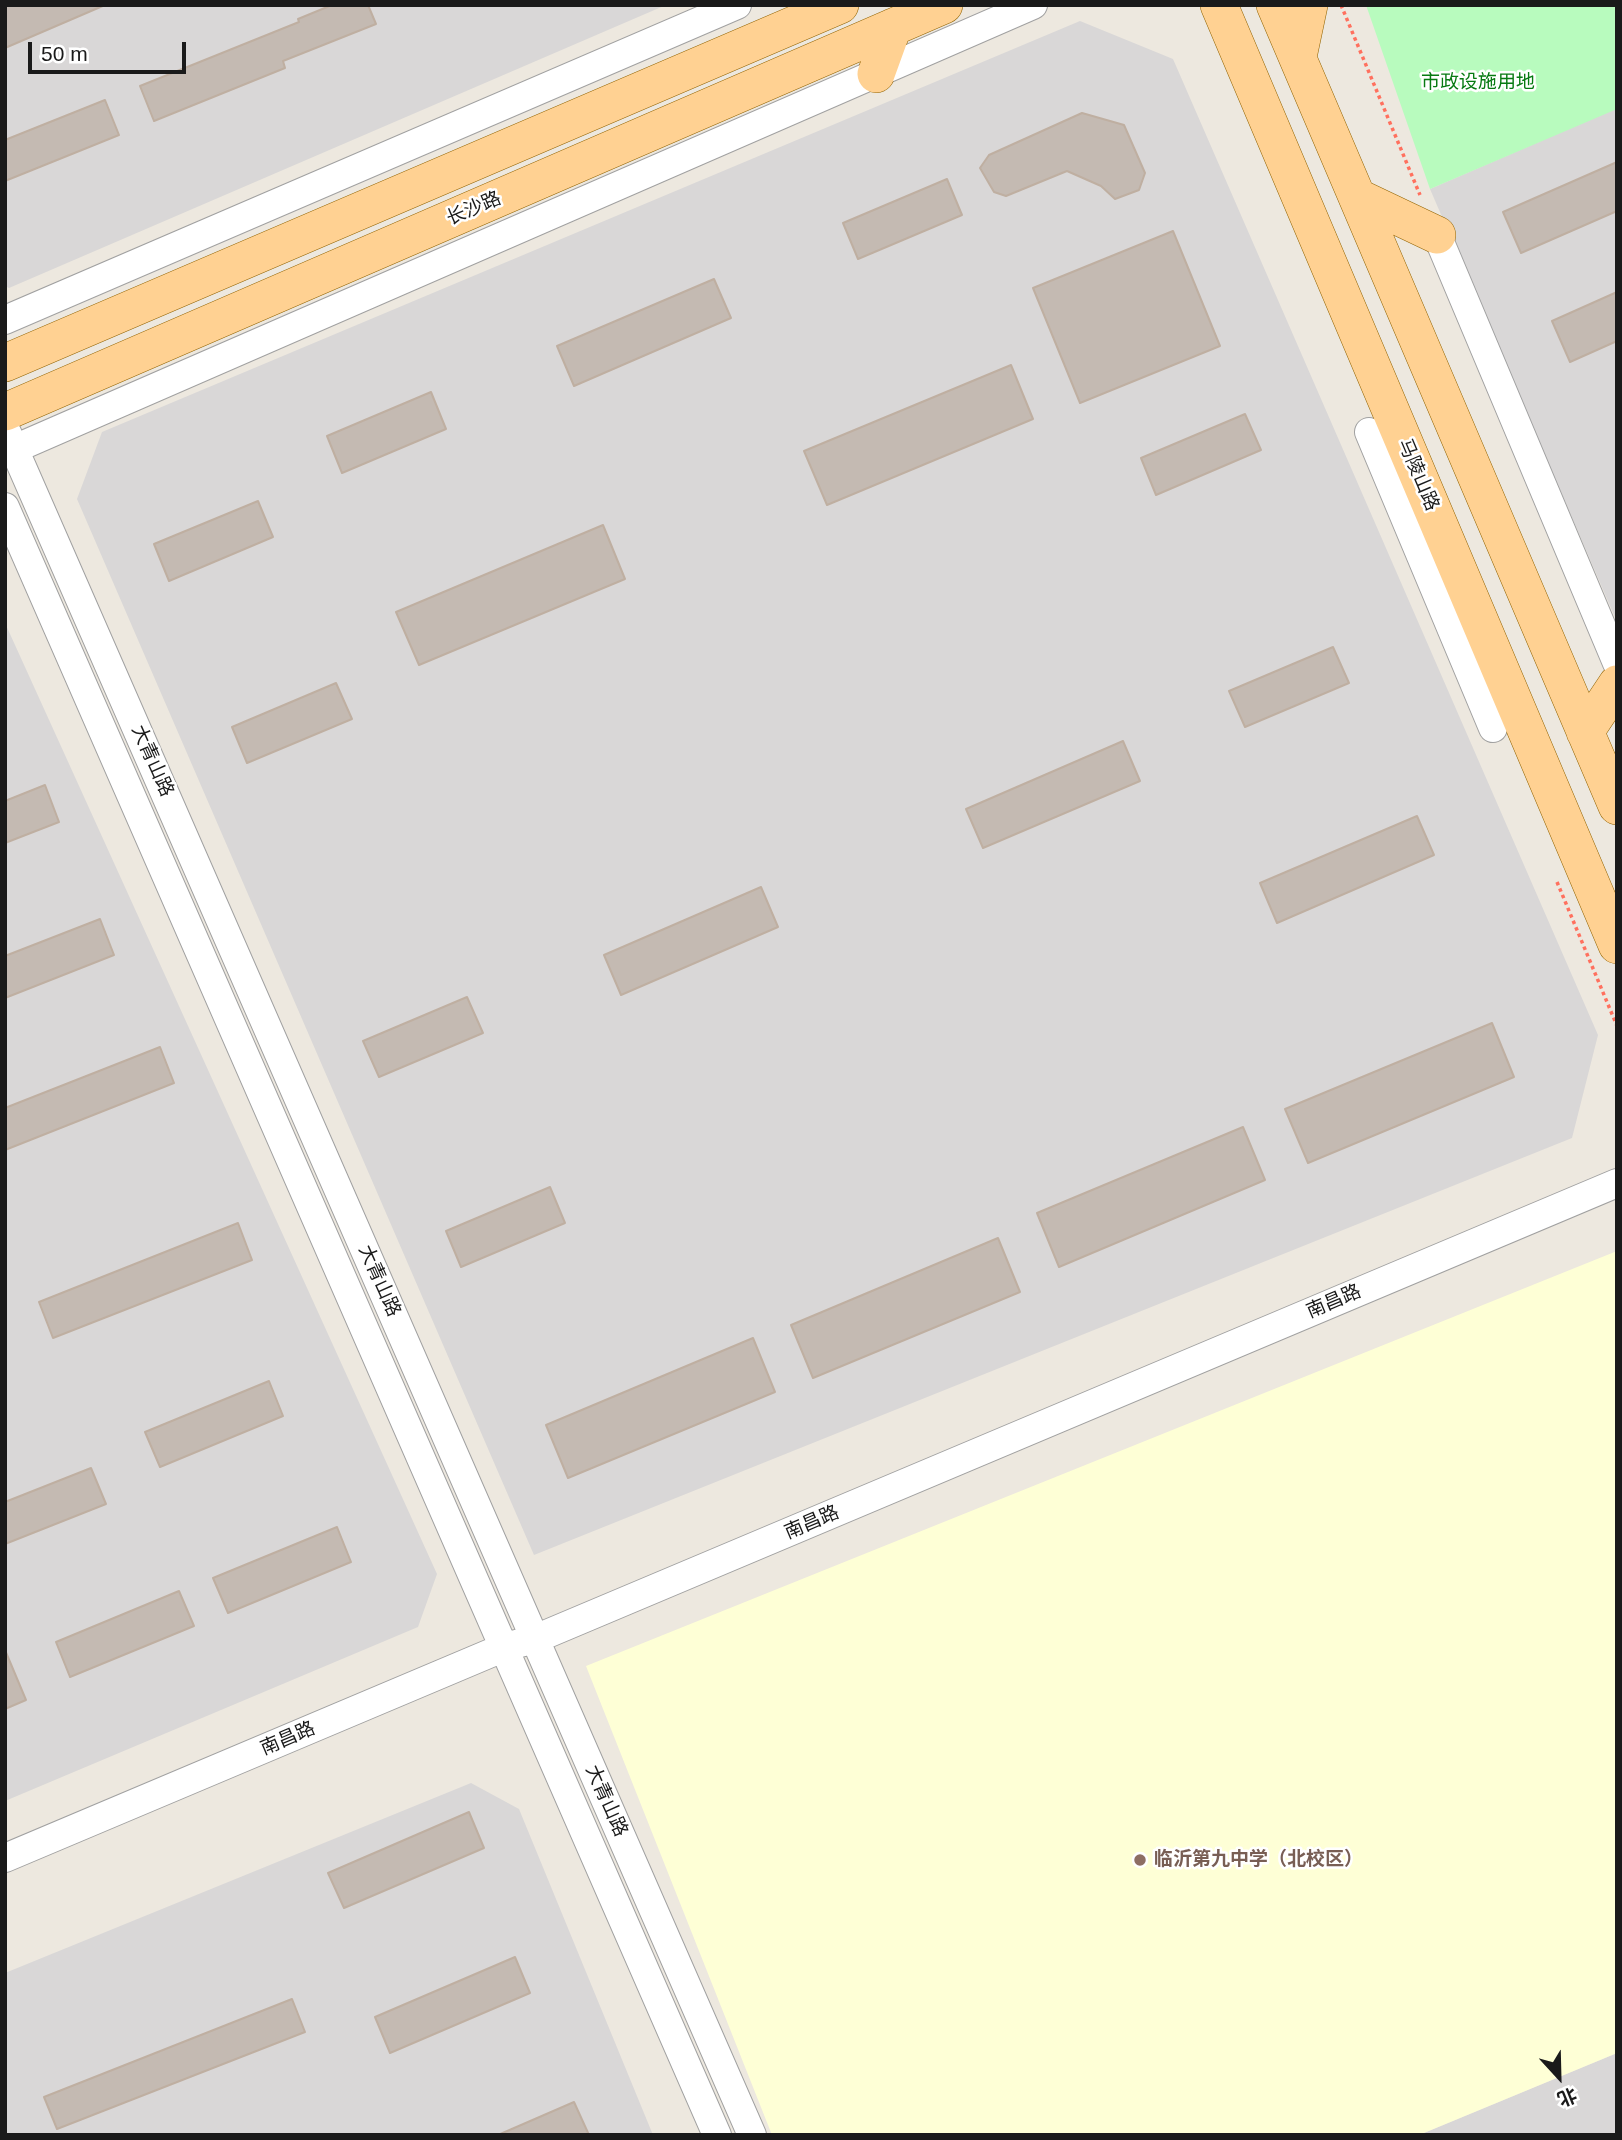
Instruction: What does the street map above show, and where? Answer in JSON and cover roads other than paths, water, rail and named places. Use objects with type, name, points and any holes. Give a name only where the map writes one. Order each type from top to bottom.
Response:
[{"type":"main road","points":[[5,363],[839,5]]},
{"type":"main road","name":"长沙路","points":[[5,412],[943,5]]},
{"type":"main road","points":[[1190,5],[1226,22]]},
{"type":"main road","points":[[1275,5],[1617,806]]},
{"type":"main road","points":[[1298,57],[1308,5]]},
{"type":"main road","name":"马陵山路","points":[[1226,22],[1617,945]]},
{"type":"main road","points":[[876,74],[892,27]]},
{"type":"main road","points":[[1357,197],[1437,235]]},
{"type":"main road","points":[[1369,432],[1384,394]]},
{"type":"main road","points":[[1586,732],[1617,684]]},
{"type":"main road","points":[[1493,728],[1533,748]]},
{"type":"street","points":[[5,320],[737,5]]},
{"type":"street","points":[[9,443],[1033,5]]},
{"type":"street","points":[[1437,235],[1617,663]]},
{"type":"street","points":[[1369,432],[1493,728]]},
{"type":"street","name":"大青山路","points":[[9,443],[752,2135]]},
{"type":"street","name":"大青山路","points":[[5,507],[717,2135]]},
{"type":"street","name":"南昌路","points":[[5,1858],[505,1647],[535,1639],[1617,1183]]},
{"type":"place","name":"临沂第九中学（北校区）","points":[[1140,1860]]},
{"type":"park label","name":"市政设施用地","points":[[1478,83]]}]
